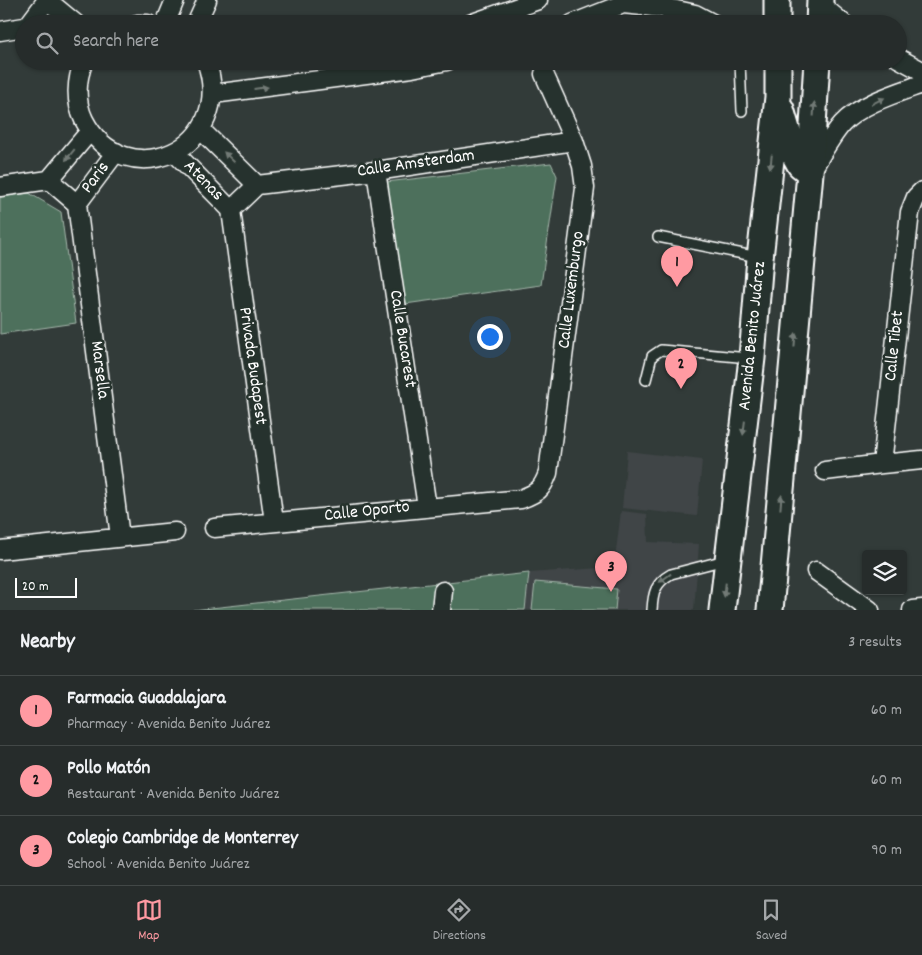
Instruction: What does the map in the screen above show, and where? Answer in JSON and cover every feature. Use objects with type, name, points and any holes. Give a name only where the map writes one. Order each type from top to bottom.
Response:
[{"type":"main road","points":[[777,0],[777,15]]},
{"type":"main road","name":"Avenida Benito Juárez","points":[[722,610],[752,358],[760,258],[778,97],[778,70]]},
{"type":"main road","points":[[770,610],[810,173],[816,70]]},
{"type":"main road","points":[[778,97],[795,156],[800,165],[810,173]]},
{"type":"street","points":[[36,15],[47,0],[65,15]]},
{"type":"street","points":[[169,15],[175,0]]},
{"type":"street","points":[[200,15],[206,0]]},
{"type":"street","points":[[496,15],[538,0]]},
{"type":"street","points":[[592,15],[622,2],[672,9],[697,15]]},
{"type":"street","points":[[0,31],[15,28]]},
{"type":"street","points":[[907,63],[922,72]]},
{"type":"street","points":[[79,70],[77,90],[80,111],[90,130],[101,143],[116,152],[135,158],[155,158],[174,152],[189,143],[201,130],[209,113],[213,94],[208,70]]},
{"type":"street","points":[[213,94],[397,70]]},
{"type":"street","name":"Calle Luxemburgo","points":[[521,499],[536,493],[545,483],[548,473],[584,188],[582,166],[574,141],[544,74]]},
{"type":"street","points":[[810,173],[843,123],[864,108],[891,95],[922,84]]},
{"type":"street","name":"Paris","points":[[49,180],[90,130]]},
{"type":"street","points":[[201,130],[257,185],[231,210]]},
{"type":"street","name":"Calle Amsterdam","points":[[257,185],[376,171],[574,141]]},
{"type":"street","name":"Paris","points":[[77,204],[116,152]]},
{"type":"street","name":"Atenas","points":[[174,152],[231,210]]},
{"type":"street","name":"Calle Bucarest","points":[[376,171],[427,507]]},
{"type":"street","points":[[0,187],[49,180],[77,204]]},
{"type":"street","name":"Calle Tibet","points":[[882,464],[910,212],[916,197],[922,191]]},
{"type":"street","name":"Marsella","points":[[77,204],[120,537]]},
{"type":"street","name":"Privada Budapest","points":[[231,210],[274,522]]},
{"type":"street","points":[[824,471],[922,460]]},
{"type":"street","name":"Calle Oporto","points":[[214,528],[521,499]]},
{"type":"street","points":[[0,550],[175,532]]},
{"type":"street","points":[[816,571],[870,610]]},
{"type":"street","points":[[441,610],[443,591]]},
{"type":"street","points":[[912,610],[922,609]]},
{"type":"lane","points":[[740,70],[742,111]]},
{"type":"lane","points":[[658,237],[760,258]]},
{"type":"lane","points":[[646,380],[652,356],[661,350],[752,358]]},
{"type":"lane","points":[[652,610],[654,590],[663,578],[671,574],[728,560]]},
{"type":"shaded area","points":[[627,451],[702,460],[697,516],[622,508]]},
{"type":"shaded area","points":[[621,511],[647,514],[648,542],[699,544],[694,610],[525,610],[529,573],[614,567]]},
{"type":"green space","points":[[551,163],[557,176],[541,285],[405,304],[386,182]]},
{"type":"green space","points":[[29,193],[61,212],[76,323],[0,334],[0,197]]},
{"type":"green space","points":[[529,573],[525,610],[193,610]]},
{"type":"green space","points":[[535,582],[617,589],[615,610],[532,610]]},
{"type":"place","name":"Farmacia Guadalajara","points":[[677,287]]},
{"type":"place","name":"Pollo Matón","points":[[681,389]]},
{"type":"place","name":"Colegio Cambridge de Monterrey","points":[[611,592]]}]
